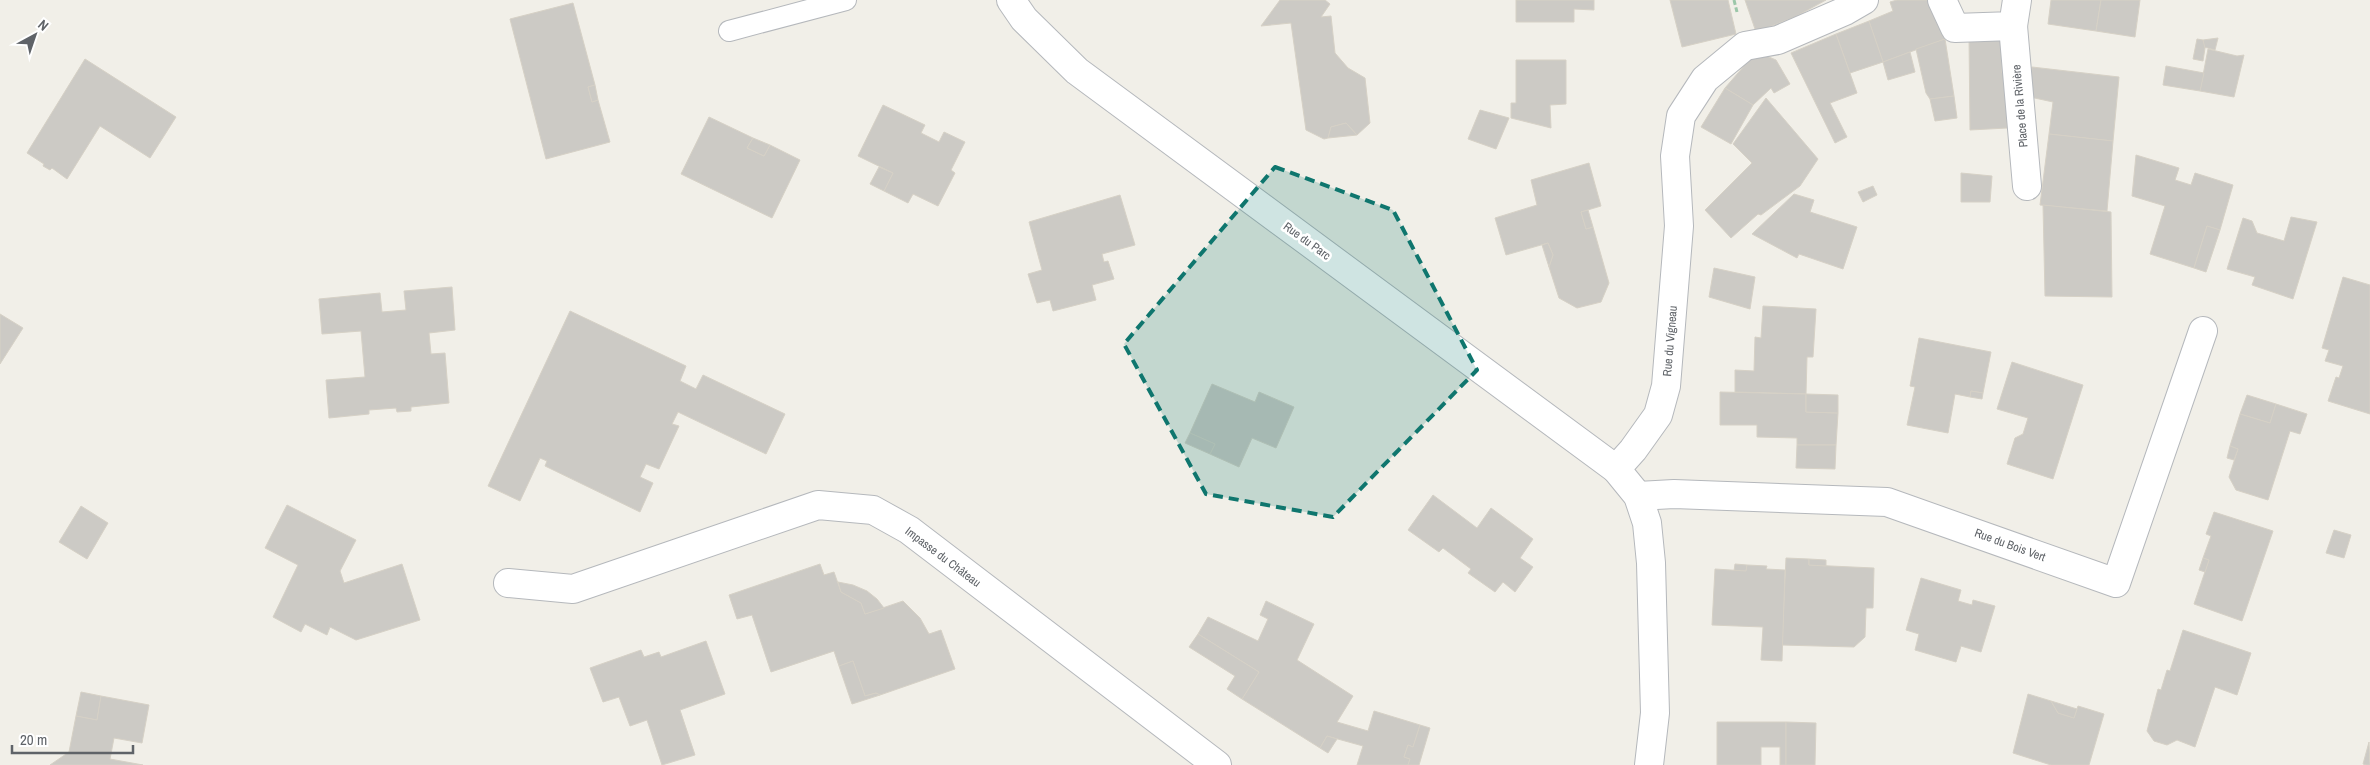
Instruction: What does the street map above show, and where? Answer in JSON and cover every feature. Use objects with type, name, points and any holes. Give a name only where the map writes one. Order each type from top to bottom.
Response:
[{"type":"street","name":"Rue du Parc","points":[[1010,0],[1024,19],[1076,71],[1616,469]]},
{"type":"street","name":"Rue du Vigneau","points":[[1616,469],[1633,450],[1658,415],[1666,386],[1679,226],[1675,156],[1681,116],[1704,80],[1746,46],[1778,40],[1845,11],[1864,0]]},
{"type":"street","name":"Place de la Rivière","points":[[1942,0],[1955,28],[2015,13],[2027,186]]},
{"type":"street","name":"Rue du Bois Vert","points":[[1638,496],[1674,494],[1887,502],[2116,583],[2203,331]]},
{"type":"street","points":[[1616,469],[1638,496],[1647,524],[1651,563],[1655,713],[1649,765]]},
{"type":"street","name":"Impasse du Château","points":[[508,583],[573,589],[818,505],[872,510],[909,530],[1218,765]]},
{"type":"lane","points":[[729,31],[846,0]]},
{"type":"highlighted area","points":[[1275,167],[1393,210],[1477,370],[1333,517],[1206,494],[1124,344]]},
{"type":"building","points":[[1280,0],[1325,0],[1330,4],[1321,17],[1331,16],[1335,53],[1348,68],[1365,78],[1370,123],[1357,135],[1346,123],[1331,127],[1328,138],[1324,139],[1306,130],[1291,23],[1261,26]]},
{"type":"building","points":[[1516,0],[1594,0],[1594,10],[1574,9],[1574,22],[1516,22]]},
{"type":"building","points":[[1670,0],[1728,0],[1736,34],[1682,47]]},
{"type":"building","points":[[1745,0],[1826,0],[1795,17],[1756,32]]},
{"type":"building","points":[[1897,0],[1931,0],[1945,39],[1883,62],[1869,21],[1893,11],[1890,2]]},
{"type":"building","points":[[2051,0],[2101,0],[2096,31],[2048,24]]},
{"type":"building","points":[[2101,0],[2140,0],[2135,37],[2096,31]]},
{"type":"building","points":[[573,3],[595,85],[588,87],[592,102],[598,100],[610,142],[546,159],[510,19]]},
{"type":"building","points":[[1869,21],[1883,62],[1850,73],[1836,34]]},
{"type":"building","points":[[1836,34],[1857,93],[1830,103],[1847,137],[1835,143],[1791,53]]},
{"type":"building","points":[[1969,36],[2001,36],[2002,73],[2005,73],[2007,128],[1970,130]]},
{"type":"building","points":[[2218,38],[2215,50],[2204,47],[2203,40]]},
{"type":"building","points":[[1945,39],[1954,96],[1930,99],[1926,93],[1916,49]]},
{"type":"building","points":[[2197,39],[2203,40],[2205,48],[2203,61],[2193,59]]},
{"type":"building","points":[[2208,49],[2237,56],[2244,55],[2234,97],[2200,91]]},
{"type":"building","points":[[1910,52],[1915,72],[1888,80],[1883,62]]},
{"type":"building","points":[[1762,54],[1776,60],[1790,84],[1774,93],[1771,88],[1753,105],[1725,88],[1751,58]]},
{"type":"building","points":[[85,59],[176,117],[150,158],[100,126],[67,179],[52,168],[50,170],[43,166],[44,164],[27,153]]},
{"type":"building","points":[[1516,60],[1566,60],[1566,104],[1550,105],[1551,128],[1511,118],[1511,103],[1516,103]]},
{"type":"building","points":[[2166,66],[2204,73],[2200,91],[2163,85]]},
{"type":"building","points":[[2032,67],[2119,77],[2113,141],[2049,134],[2053,102],[2030,97]]},
{"type":"building","points":[[595,85],[598,100],[592,102],[588,87]]},
{"type":"building","points":[[1725,88],[1753,105],[1731,144],[1701,127]]},
{"type":"building","points":[[1954,96],[1957,118],[1935,121],[1930,99]]},
{"type":"building","points":[[1766,98],[1818,159],[1800,186],[1761,215],[1758,214],[1731,238],[1705,210],[1752,163],[1733,144]]},
{"type":"building","points":[[883,105],[925,125],[921,133],[939,142],[944,132],[965,142],[951,170],[955,173],[938,206],[913,194],[908,203],[884,191],[893,173],[858,156]]},
{"type":"building","points":[[1480,110],[1509,118],[1496,149],[1468,139]]},
{"type":"building","points":[[709,117],[753,138],[747,148],[764,156],[770,145],[800,160],[772,218],[681,174]]},
{"type":"building","points":[[1346,123],[1357,135],[1328,138],[1331,127]]},
{"type":"building","points":[[2049,134],[2113,141],[2107,211],[2040,205]]},
{"type":"building","points":[[753,138],[770,145],[764,156],[747,148]]},
{"type":"building","points":[[2136,155],[2179,168],[2175,180],[2191,185],[2195,173],[2233,185],[2220,230],[2207,226],[2194,268],[2150,254],[2165,206],[2132,196]]},
{"type":"building","points":[[1589,163],[1601,206],[1581,212],[1586,229],[1593,227],[1609,283],[1601,302],[1577,308],[1559,298],[1549,267],[1553,255],[1548,243],[1506,255],[1495,218],[1537,205],[1531,180]]},
{"type":"building","points":[[879,167],[893,173],[884,191],[870,184]]},
{"type":"building","points":[[1961,173],[1992,176],[1990,202],[1961,202]]},
{"type":"building","points":[[1873,186],[1877,195],[1863,202],[1858,192]]},
{"type":"building","points":[[1794,194],[1814,200],[1810,212],[1857,227],[1843,269],[1799,254],[1797,258],[1752,234]]},
{"type":"building","points":[[1120,195],[1135,245],[1102,254],[1104,262],[1108,261],[1114,279],[1092,285],[1096,300],[1053,311],[1050,300],[1037,303],[1028,274],[1042,270],[1029,222]]},
{"type":"building","points":[[2043,205],[2111,212],[2112,297],[2045,296]]},
{"type":"building","points":[[1588,210],[1593,227],[1586,229],[1581,212]]},
{"type":"building","points":[[2291,217],[2317,222],[2293,299],[2252,285],[2255,277],[2227,269],[2243,218],[2252,221],[2257,233],[2284,241]]},
{"type":"building","points":[[2207,226],[2220,230],[2206,272],[2194,268]]},
{"type":"building","points":[[1548,243],[1553,255],[1549,267],[1542,245]]},
{"type":"building","points":[[1714,268],[1755,277],[1750,309],[1709,297]]},
{"type":"building","points":[[2343,277],[2370,285],[2370,414],[2328,401],[2336,377],[2339,378],[2343,366],[2325,361],[2329,350],[2322,348]]},
{"type":"building","points":[[452,287],[455,330],[429,333],[431,354],[445,353],[449,403],[411,407],[411,411],[397,412],[396,408],[369,410],[369,414],[329,418],[326,380],[365,377],[361,331],[322,334],[319,299],[380,293],[382,312],[406,310],[404,291]]},
{"type":"building","points":[[1763,306],[1816,309],[1813,357],[1807,357],[1806,394],[1735,392],[1735,370],[1754,371],[1755,337],[1761,338]]},
{"type":"building","points":[[570,311],[686,366],[680,381],[696,389],[703,375],[785,414],[766,454],[678,412],[672,424],[679,426],[659,469],[646,464],[640,477],[653,483],[640,512],[545,466],[547,461],[540,458],[520,501],[488,486]]},
{"type":"building","points":[[0,314],[23,328],[0,364]]},
{"type":"building","points":[[1919,338],[1991,352],[1983,393],[1971,391],[1970,397],[1955,394],[1948,433],[1907,425],[1915,387],[1910,386]]},
{"type":"building","points":[[2012,362],[2083,385],[2053,479],[2007,464],[2015,438],[2023,434],[2028,418],[1997,409]]},
{"type":"building","points":[[1212,384],[1255,402],[1259,392],[1294,407],[1276,448],[1252,438],[1239,467],[1210,454],[1215,444],[1190,433]]},
{"type":"building","points":[[1971,391],[1983,393],[1982,399],[1970,397]]},
{"type":"building","points":[[1720,392],[1806,394],[1806,412],[1838,413],[1836,445],[1797,445],[1797,438],[1757,437],[1757,425],[1720,425]]},
{"type":"building","points":[[1806,394],[1838,395],[1838,413],[1806,412]]},
{"type":"building","points":[[2247,395],[2276,404],[2270,423],[2240,414]]},
{"type":"building","points":[[2276,404],[2307,414],[2300,434],[2290,431],[2268,500],[2236,490],[2229,477],[2238,449],[2230,446],[2240,414],[2270,423]]},
{"type":"building","points":[[1190,433],[1215,444],[1210,454],[1185,443]]},
{"type":"building","points":[[1797,445],[1836,445],[1835,469],[1796,468]]},
{"type":"building","points":[[2230,446],[2238,449],[2234,460],[2227,458]]},
{"type":"building","points":[[1433,495],[1477,528],[1491,508],[1533,539],[1520,558],[1533,567],[1515,592],[1503,582],[1495,592],[1468,573],[1471,569],[1443,548],[1439,552],[1408,530]]},
{"type":"building","points":[[287,505],[356,540],[340,571],[344,583],[402,564],[420,620],[356,640],[330,627],[327,635],[305,624],[301,632],[273,617],[298,565],[265,548]]},
{"type":"building","points":[[81,506],[108,523],[87,559],[59,542]]},
{"type":"building","points":[[2214,512],[2273,531],[2242,621],[2194,604],[2209,560],[2203,558],[2211,536],[2206,534]]},
{"type":"building","points":[[2334,530],[2351,535],[2344,558],[2326,553]]},
{"type":"building","points":[[1786,558],[1809,559],[1809,565],[1874,568],[1873,608],[1866,608],[1865,637],[1854,647],[1782,645]]},
{"type":"building","points":[[2203,558],[2209,560],[2205,572],[2199,570]]},
{"type":"building","points":[[1809,559],[1826,560],[1826,566],[1809,565]]},
{"type":"building","points":[[820,564],[824,575],[834,572],[841,592],[861,603],[865,614],[903,601],[920,618],[929,634],[941,630],[955,669],[880,695],[876,693],[865,696],[853,661],[839,666],[834,651],[771,672],[752,615],[737,619],[729,595]]},
{"type":"building","points":[[1735,564],[1747,565],[1746,571],[1734,571]]},
{"type":"building","points":[[1747,565],[1767,566],[1766,569],[1785,570],[1782,661],[1761,660],[1763,627],[1712,625],[1715,569],[1746,571]]},
{"type":"building","points":[[1921,578],[1961,590],[1958,601],[1972,605],[1973,600],[1995,606],[1981,652],[1961,646],[1956,662],[1915,650],[1919,634],[1906,630]]},
{"type":"building","points":[[838,582],[853,585],[867,591],[884,608],[865,614],[861,603],[841,592]]},
{"type":"building","points":[[1266,601],[1314,624],[1297,660],[1353,696],[1337,722],[1368,731],[1374,711],[1420,725],[1413,747],[1408,745],[1404,757],[1410,759],[1408,765],[1357,765],[1363,746],[1327,736],[1320,748],[1242,699],[1259,672],[1198,634],[1208,617],[1258,641],[1268,619],[1260,615]]},
{"type":"building","points":[[2183,630],[2251,653],[2237,695],[2215,687],[2195,747],[2177,740],[2167,745],[2154,741],[2147,731],[2158,689],[2161,690],[2167,670],[2170,671]]},
{"type":"building","points":[[1198,634],[1259,672],[1242,699],[1227,689],[1235,676],[1189,647]]},
{"type":"building","points":[[706,641],[725,694],[680,710],[695,755],[662,765],[647,720],[630,726],[619,697],[603,702],[590,668],[641,650],[644,657],[659,652],[661,657]]},
{"type":"building","points":[[853,661],[865,696],[876,693],[880,695],[852,704],[839,666]]},
{"type":"building","points":[[81,692],[101,696],[97,720],[76,716]]},
{"type":"building","points":[[2028,694],[2051,701],[2058,713],[2074,718],[2078,706],[2104,714],[2089,765],[2051,765],[2013,753]]},
{"type":"building","points":[[101,696],[149,705],[142,743],[114,738],[110,759],[143,765],[50,765],[69,752],[76,716],[97,720]]},
{"type":"building","points":[[2051,701],[2077,709],[2074,718],[2058,713]]},
{"type":"building","points":[[1717,722],[1786,722],[1786,765],[1780,765],[1780,747],[1761,747],[1761,765],[1717,765]]},
{"type":"building","points":[[1786,722],[1816,723],[1815,765],[1786,765]]},
{"type":"building","points":[[1420,725],[1430,728],[1419,765],[1408,765],[1410,759],[1404,757],[1408,745],[1413,747]]},
{"type":"building","points":[[1327,736],[1337,739],[1328,753],[1320,748]]},
{"type":"building","points":[[2369,742],[2370,765],[2366,765],[2363,764]]}]
